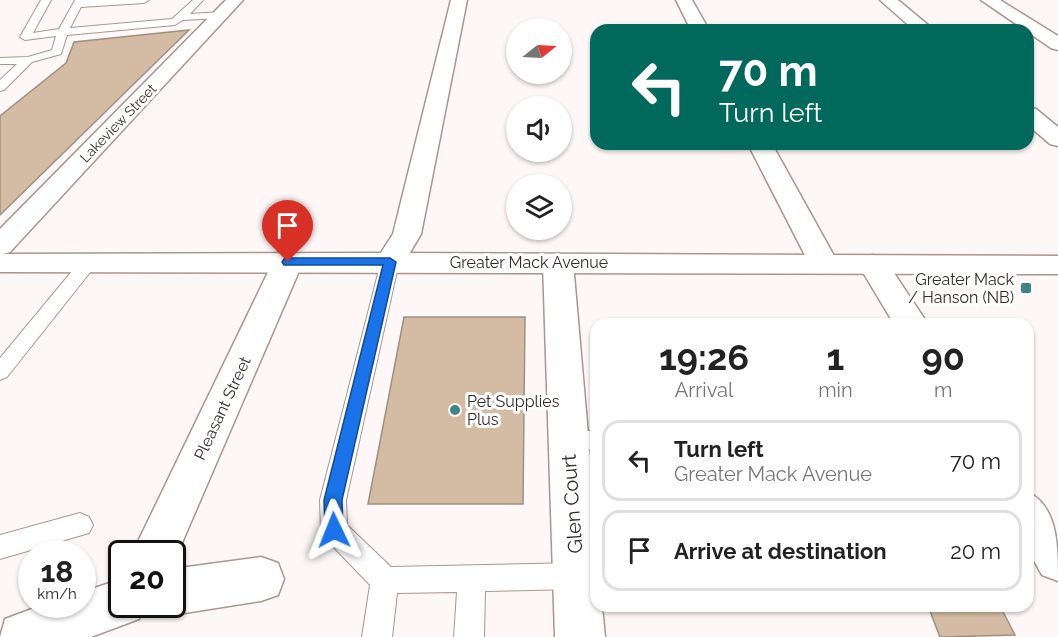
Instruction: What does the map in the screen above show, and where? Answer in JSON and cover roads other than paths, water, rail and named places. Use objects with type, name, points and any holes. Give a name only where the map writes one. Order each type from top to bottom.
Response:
[{"type":"street","points":[[390,262],[407,234],[459,0]]},
{"type":"street","points":[[684,0],[697,24]]},
{"type":"street","points":[[888,0],[917,24]]},
{"type":"street","points":[[989,0],[1027,24]]},
{"type":"street","name":"Lakeview Street","points":[[0,246],[228,8]]},
{"type":"street","points":[[1034,29],[1058,44]]},
{"type":"street","points":[[1034,119],[1058,139]]},
{"type":"street","points":[[763,150],[823,263]]},
{"type":"street","name":"Pleasant Street","points":[[161,540],[288,262]]},
{"type":"street","name":"Greater Mack Avenue","points":[[0,263],[1058,265]]},
{"type":"street","name":"Glen Court","points":[[558,263],[582,440],[576,576],[580,637]]},
{"type":"street","points":[[873,264],[907,318]]},
{"type":"street","points":[[1034,521],[1058,560]]},
{"type":"street","points":[[186,590],[261,579]]},
{"type":"street","points":[[23,637],[108,607]]},
{"type":"lane","points":[[46,0],[25,37],[175,22],[198,0]]},
{"type":"lane","points":[[0,61],[28,60],[57,52],[63,32],[79,2],[144,0]]},
{"type":"lane","points":[[180,17],[228,8]]},
{"type":"lane","points":[[165,11],[189,9]]},
{"type":"lane","points":[[71,18],[83,17]]},
{"type":"lane","points":[[0,87],[28,60]]},
{"type":"lane","points":[[0,372],[89,262]]},
{"type":"lane","points":[[390,262],[333,500],[334,530],[385,580],[576,576]]},
{"type":"lane","points":[[0,547],[81,525]]},
{"type":"lane","points":[[469,637],[472,579]]},
{"type":"lane","points":[[377,637],[385,580]]},
{"type":"place","name":"Greater Mack / Hanson (NB)","points":[[1026,288]]},
{"type":"place","name":"Pet Supplies Plus","points":[[455,410]]}]
